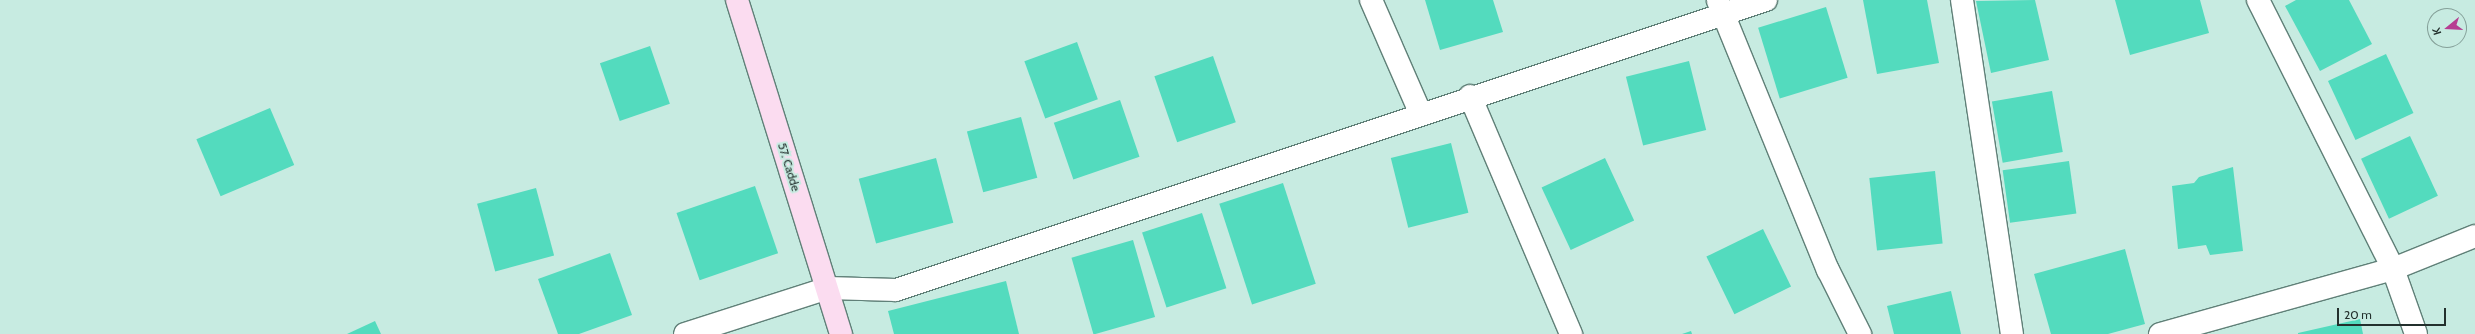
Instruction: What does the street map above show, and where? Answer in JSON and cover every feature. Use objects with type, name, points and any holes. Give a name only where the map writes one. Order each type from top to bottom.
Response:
[{"type":"street","name":"57. Cadde","points":[[737,0],[828,288],[840,334]]},
{"type":"street","points":[[1371,0],[1420,112]]},
{"type":"street","points":[[685,334],[828,288],[896,290],[1470,96],[1720,7],[1766,0]]},
{"type":"street","points":[[1962,0],[2012,334]]},
{"type":"street","points":[[2258,0],[2393,269],[2416,334]]},
{"type":"street","points":[[1720,7],[1828,270],[1860,334]]},
{"type":"street","points":[[1470,96],[1571,334]]},
{"type":"street","points":[[2160,334],[2393,269],[2475,236]]},
{"type":"building","points":[[1425,0],[1493,0],[1503,32],[1440,50]]},
{"type":"building","points":[[1863,0],[1927,0],[1939,63],[1877,74]]},
{"type":"building","points":[[2035,0],[2049,60],[1991,73],[1976,1]]},
{"type":"building","points":[[2115,0],[2200,0],[2209,33],[2130,55]]},
{"type":"building","points":[[2296,0],[2349,0],[2372,44],[2320,71],[2285,6]]},
{"type":"building","points":[[1826,7],[1848,78],[1780,99],[1758,28]]},
{"type":"building","points":[[1077,42],[1098,99],[1045,118],[1024,61]]},
{"type":"building","points":[[650,46],[670,104],[620,121],[600,63]]},
{"type":"building","points":[[2386,54],[2413,113],[2355,140],[2328,81]]},
{"type":"building","points":[[1213,56],[1236,122],[1177,142],[1154,76]]},
{"type":"building","points":[[1689,61],[1706,130],[1643,146],[1626,77]]},
{"type":"building","points":[[2052,91],[2063,152],[2003,163],[1992,102]]},
{"type":"building","points":[[1120,100],[1140,157],[1073,180],[1054,123]]},
{"type":"building","points":[[270,108],[294,165],[221,196],[196,139]]},
{"type":"building","points":[[1021,117],[1037,178],[983,192],[967,131]]},
{"type":"building","points":[[2410,136],[2438,196],[2389,219],[2361,159]]},
{"type":"building","points":[[1451,143],[1468,213],[1408,228],[1391,158]]},
{"type":"building","points":[[936,158],[953,223],[876,243],[859,179]]},
{"type":"building","points":[[1605,158],[1634,221],[1571,250],[1542,188]]},
{"type":"building","points":[[2069,161],[2076,213],[2010,223],[2003,170]]},
{"type":"building","points":[[2233,167],[2243,251],[2210,255],[2206,245],[2178,249],[2172,186],[2194,183],[2199,177]]},
{"type":"building","points":[[1935,171],[1943,244],[1877,250],[1869,178]]},
{"type":"building","points":[[1283,183],[1316,284],[1252,305],[1219,204]]},
{"type":"building","points":[[755,186],[778,253],[700,280],[677,213]]},
{"type":"building","points":[[536,188],[554,256],[495,271],[477,204]]},
{"type":"building","points":[[1202,213],[1226,288],[1166,308],[1142,232]]},
{"type":"building","points":[[1763,229],[1791,287],[1734,314],[1706,257]]},
{"type":"building","points":[[1133,240],[1155,317],[1093,334],[1071,258]]},
{"type":"building","points":[[2125,249],[2145,324],[2108,334],[2051,334],[2034,274]]},
{"type":"building","points":[[610,253],[632,315],[579,334],[558,334],[538,279]]},
{"type":"building","points":[[1006,281],[1019,334],[894,334],[888,311]]},
{"type":"building","points":[[1951,291],[1961,334],[1894,334],[1887,306]]},
{"type":"building","points":[[2360,319],[2363,334],[2298,334],[2298,333]]},
{"type":"building","points":[[375,321],[381,334],[347,334]]},
{"type":"building","points":[[1691,331],[1692,334],[1682,334]]}]
